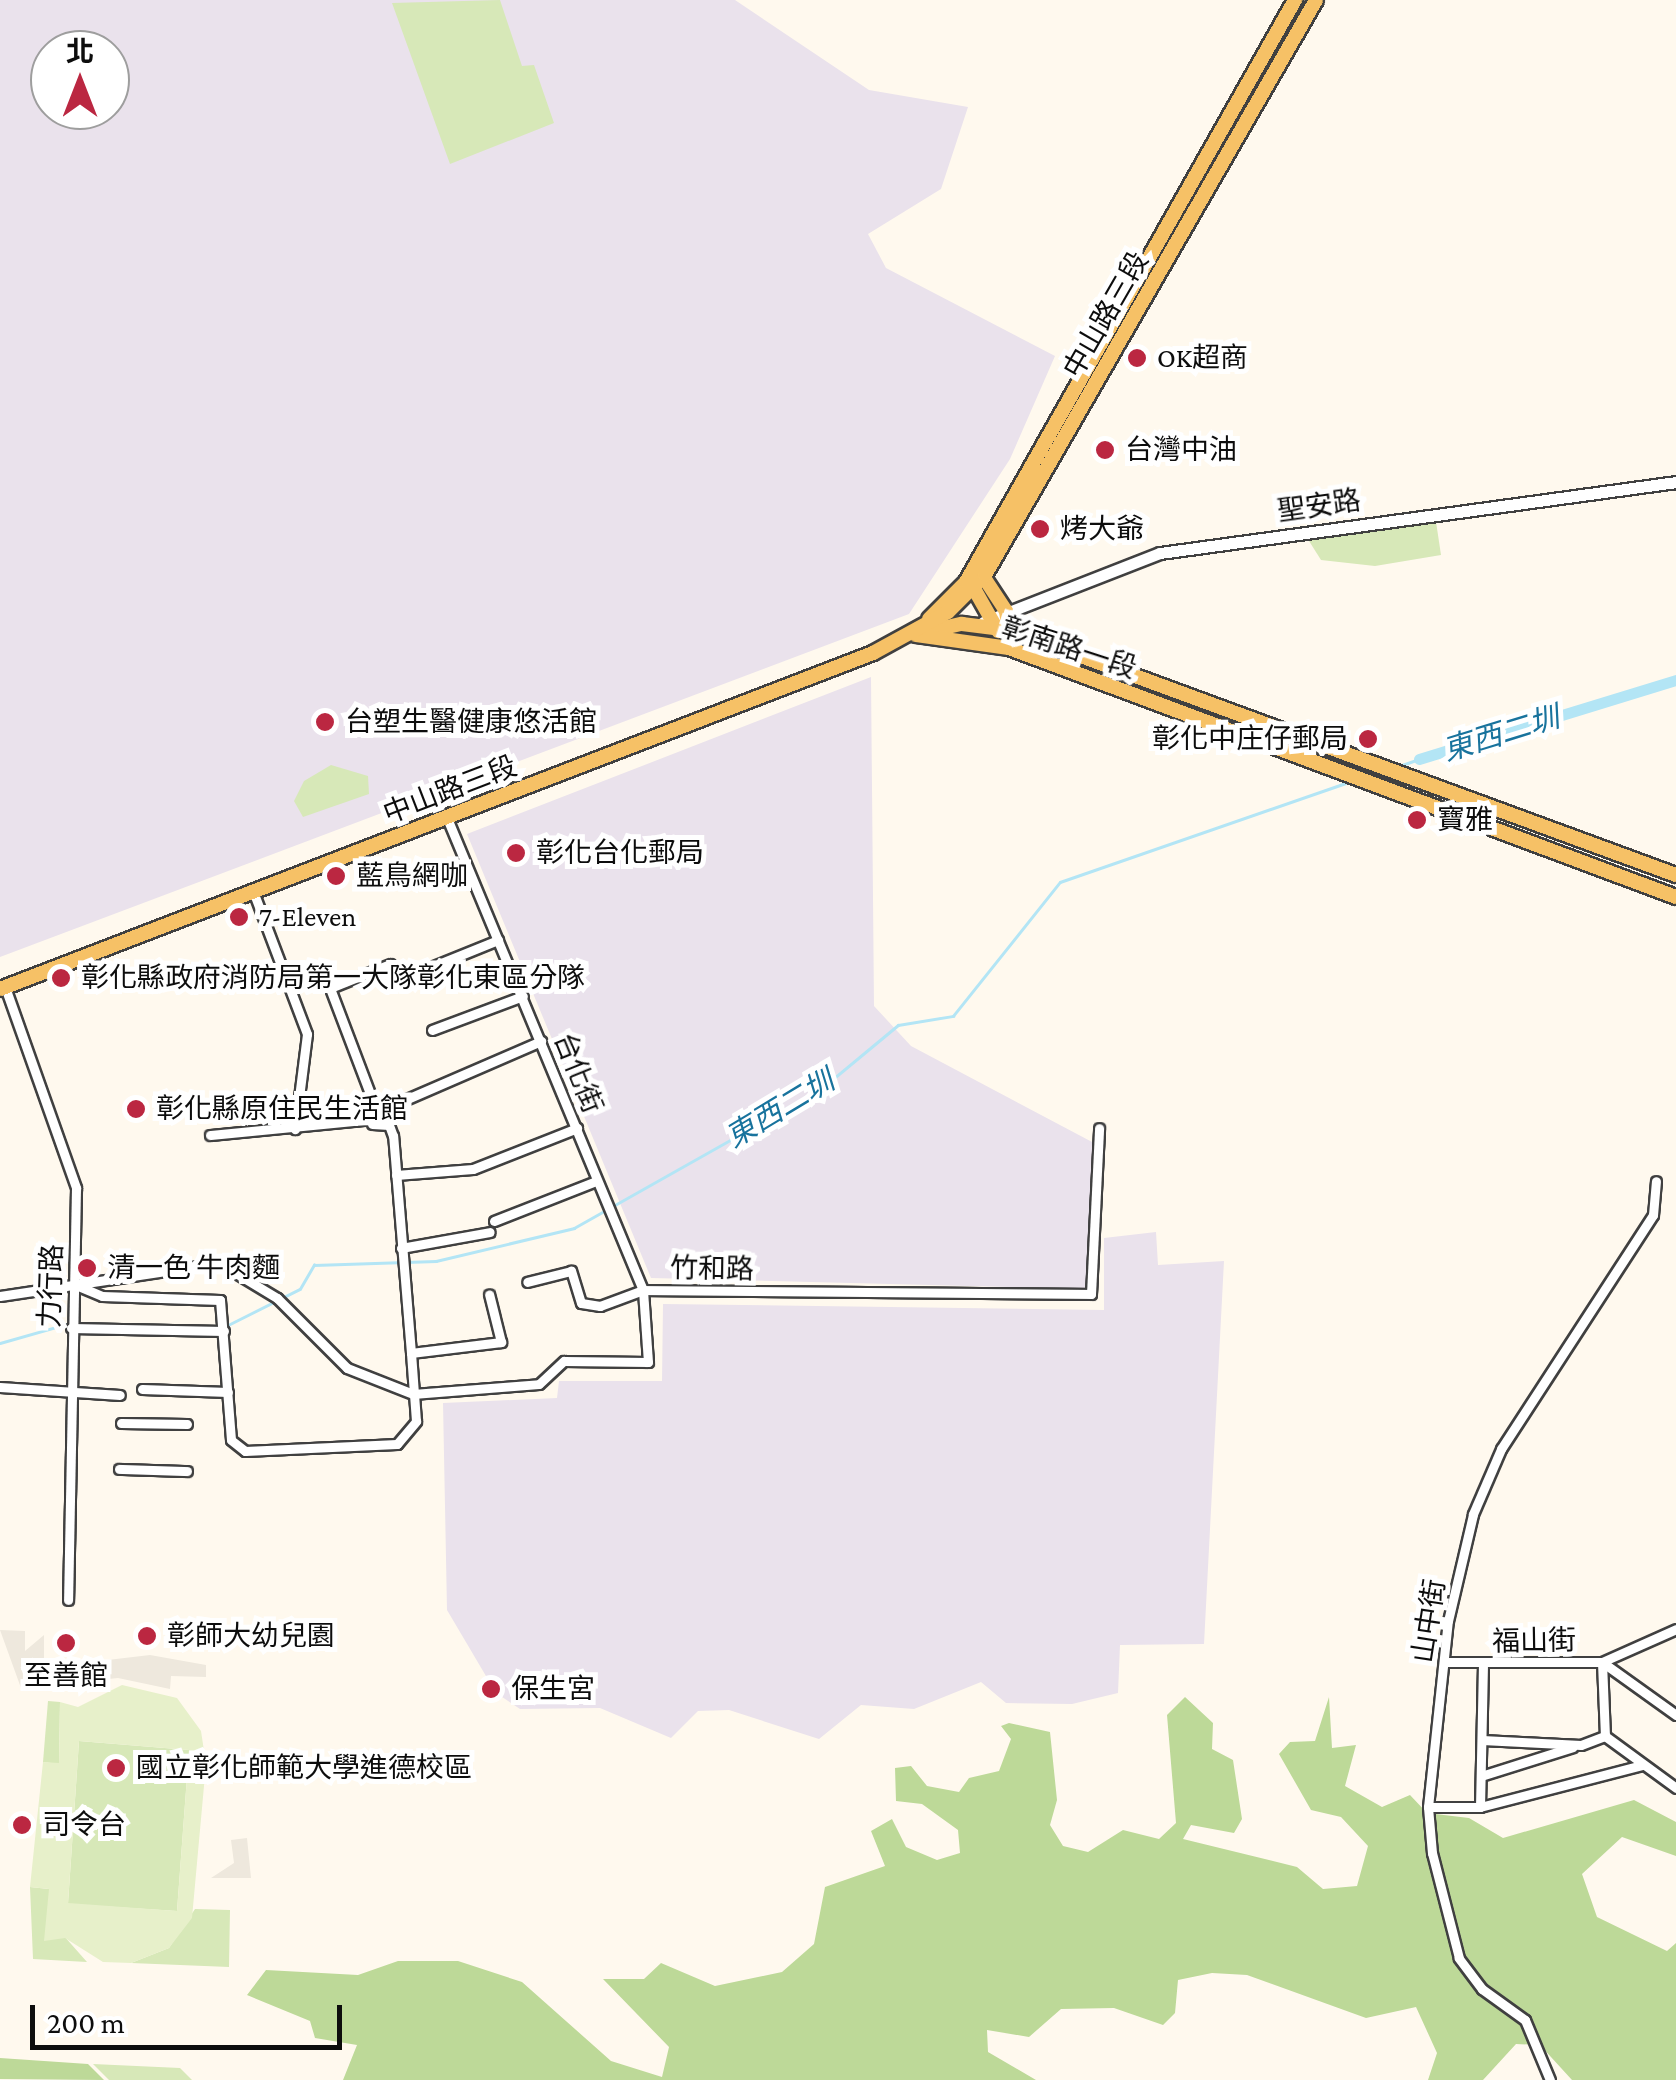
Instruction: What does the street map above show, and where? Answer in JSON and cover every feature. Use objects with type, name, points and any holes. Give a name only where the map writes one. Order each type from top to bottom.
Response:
[{"type":"main road","name":"中山路三段","points":[[975,578],[1295,0]]},
{"type":"main road","name":"中山路三段","points":[[2,988],[916,635],[975,578],[1316,0]]},
{"type":"main road","points":[[975,578],[1009,648]]},
{"type":"main road","name":"彰南路一段","points":[[916,635],[997,622],[1676,875]]},
{"type":"main road","name":"彰南路一段","points":[[916,635],[1009,648],[1676,897]]},
{"type":"street","name":"聖安路","points":[[997,622],[1160,553],[1676,482]]},
{"type":"street","name":"台化街","points":[[447,818],[643,1290]]},
{"type":"street","points":[[254,891],[307,1034],[295,1129]]},
{"type":"street","points":[[398,980],[498,940]]},
{"type":"street","points":[[372,1124],[376,1112],[330,988],[390,964]]},
{"type":"street","name":"力行路","points":[[2,988],[76,1188],[68,1600]]},
{"type":"street","points":[[432,1030],[523,996]]},
{"type":"street","points":[[376,1112],[541,1041]]},
{"type":"street","points":[[73,1284],[102,1296],[220,1300],[232,1440],[245,1450],[338,1446],[410,1436],[414,1394],[389,1125],[210,1136]]},
{"type":"street","points":[[396,1175],[473,1169],[577,1128]]},
{"type":"street","name":"竹和路","points":[[0,1296],[219,1264],[277,1298],[348,1368],[414,1394],[539,1384],[564,1361],[648,1362],[643,1290],[1090,1294],[1099,1128]]},
{"type":"street","points":[[402,1258],[492,1227],[596,1181]]},
{"type":"street","name":"山中街","points":[[1550,2080],[1525,2020],[1482,1990],[1459,1958],[1428,1807],[1444,1662],[1473,1514],[1501,1449],[1653,1216],[1656,1181]]},
{"type":"street","points":[[527,1282],[570,1270],[581,1304],[600,1306],[643,1290]]},
{"type":"street","points":[[411,1353],[501,1342],[489,1294]]},
{"type":"street","points":[[72,1323],[224,1326]]},
{"type":"street","points":[[0,1387],[70,1385],[120,1395]]},
{"type":"street","points":[[142,1389],[228,1392]]},
{"type":"street","points":[[121,1422],[188,1424]]},
{"type":"street","points":[[120,1469],[187,1470]]},
{"type":"street","name":"福山街","points":[[1444,1662],[1483,1666],[1602,1662],[1676,1629]]},
{"type":"street","points":[[1602,1662],[1676,1716]]},
{"type":"street","points":[[1602,1662],[1605,1736],[1676,1788]]},
{"type":"street","points":[[1480,1807],[1483,1666]]},
{"type":"street","points":[[1481,1776],[1605,1736]]},
{"type":"street","points":[[1482,1740],[1580,1745]]},
{"type":"street","points":[[1428,1807],[1480,1807],[1642,1765]]},
{"type":"shaded area","points":[[0,0],[735,0],[869,90],[968,107],[941,189],[868,234],[886,268],[1055,356],[1010,459],[909,614],[0,957]]},
{"type":"shaded area","points":[[871,677],[874,1006],[911,1046],[1094,1143],[1090,1289],[651,1278],[467,834]]},
{"type":"shaded area","points":[[1156,1232],[1158,1265],[1224,1261],[1204,1644],[1120,1645],[1118,1693],[1072,1704],[1006,1703],[981,1682],[914,1709],[861,1705],[819,1739],[729,1710],[698,1711],[671,1738],[600,1708],[520,1709],[496,1693],[447,1610],[443,1403],[557,1398],[559,1381],[662,1381],[663,1304],[1104,1310],[1104,1238]]},
{"type":"shaded area","points":[[0,1630],[25,1631],[25,1651],[44,1635],[44,1678],[81,1679],[82,1663],[150,1655],[206,1665],[206,1677],[171,1676],[170,1689],[118,1678],[21,1688]]},
{"type":"shaded area","points":[[247,1838],[251,1878],[211,1878],[234,1863],[231,1840]]},
{"type":"green space","points":[[500,0],[522,66],[534,65],[554,123],[450,164],[392,3]]},
{"type":"green space","points":[[1435,515],[1441,555],[1375,566],[1321,560],[1304,533]]},
{"type":"green space","points":[[331,765],[368,776],[369,794],[303,817],[294,801],[304,781]]},
{"type":"green space","points":[[122,1685],[177,1698],[201,1731],[206,1764],[192,1918],[169,1948],[131,1963],[103,1962],[65,1938],[44,1941],[49,1889],[30,1887],[43,1762],[59,1763],[60,1702],[78,1707]],"holes":[[[79,1741],[189,1750],[177,1911],[68,1903]]]},
{"type":"green space","points":[[1185,1697],[1213,1723],[1212,1749],[1233,1760],[1242,1819],[1234,1833],[1191,1825],[1183,1839],[1297,1867],[1323,1889],[1357,1886],[1368,1846],[1341,1817],[1311,1810],[1279,1754],[1290,1742],[1315,1741],[1329,1697],[1332,1748],[1356,1745],[1345,1786],[1382,1807],[1410,1795],[1427,1813],[1469,1818],[1503,1838],[1634,1800],[1676,1822],[1676,1856],[1622,1837],[1582,1874],[1597,1917],[1667,1951],[1676,1943],[1676,2080],[1572,2080],[1540,2045],[1516,2044],[1483,2080],[1428,2080],[1437,2053],[1416,2007],[1366,2018],[1247,1975],[1212,1973],[1178,1980],[1175,2013],[1163,2025],[1114,2008],[1061,2009],[1029,2037],[987,2030],[988,2052],[1036,2080],[343,2080],[357,2045],[315,2038],[310,2021],[247,1995],[266,1970],[358,1975],[398,1961],[458,1961],[522,1982],[611,2061],[662,2077],[669,2047],[603,1979],[644,1979],[661,1963],[715,1986],[782,1972],[814,1944],[825,1887],[885,1866],[871,1831],[892,1819],[906,1847],[937,1860],[960,1853],[958,1830],[922,1804],[896,1801],[895,1768],[911,1766],[927,1786],[959,1792],[969,1778],[999,1771],[1011,1739],[1001,1726],[1009,1723],[1050,1732],[1057,1800],[1050,1825],[1063,1846],[1088,1852],[1123,1830],[1159,1839],[1176,1823],[1167,1715]]},
{"type":"green space","points":[[48,1701],[60,1702],[59,1764],[43,1762]]},
{"type":"green space","points":[[79,1741],[189,1750],[177,1911],[68,1904]]},
{"type":"green space","points":[[30,1887],[49,1889],[64,1936],[87,1962],[33,1959]]},
{"type":"green space","points":[[195,1909],[230,1910],[229,1967],[131,1963],[169,1948]]},
{"type":"green space","points":[[0,2058],[88,2064],[104,2080],[0,2079]]},
{"type":"green space","points":[[93,2064],[180,2068],[192,2080],[109,2080]]},
{"type":"waterway","name":"東西二圳","points":[[1419,759],[1676,680]]},
{"type":"waterway","name":"東西二圳","points":[[1399,766],[1419,759]]},
{"type":"waterway","name":"東西二圳","points":[[228,1325],[300,1289],[314,1265],[436,1261],[574,1228],[821,1089],[898,1025],[953,1016],[1060,882],[1348,782]]},
{"type":"waterway","name":"東西二圳","points":[[0,1343],[70,1323]]},
{"type":"waterway","name":"東西二圳","points":[[78,1323],[110,1324]]},
{"type":"place","name":"OK超商","points":[[1137,358]]},
{"type":"place","name":"台灣中油","points":[[1105,450]]},
{"type":"place","name":"烤大爺","points":[[1040,529]]},
{"type":"place","name":"台塑生醫健康悠活館","points":[[325,722]]},
{"type":"place","name":"彰化中庄仔郵局","points":[[1368,739]]},
{"type":"place","name":"寶雅","points":[[1417,820]]},
{"type":"place","name":"彰化台化郵局","points":[[516,853]]},
{"type":"place","name":"藍鳥網咖","points":[[336,876]]},
{"type":"place","name":"7-Eleven","points":[[239,917]]},
{"type":"place","name":"彰化縣政府消防局第一大隊彰化東區分隊","points":[[61,978]]},
{"type":"place","name":"彰化縣原住民生活館","points":[[136,1109]]},
{"type":"place","name":"清一色 牛肉麵","points":[[87,1268]]},
{"type":"place","name":"彰師大幼兒園","points":[[147,1636]]},
{"type":"place","name":"至善館","points":[[66,1643]]},
{"type":"place","name":"保生宮","points":[[491,1689]]},
{"type":"place","name":"國立彰化師範大學進德校區","points":[[116,1768]]},
{"type":"place","name":"司令台","points":[[22,1825]]}]
